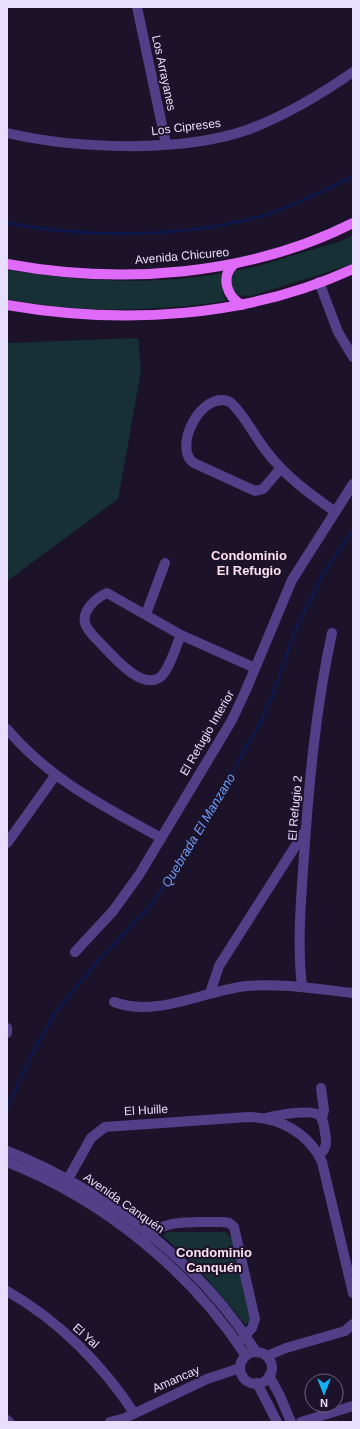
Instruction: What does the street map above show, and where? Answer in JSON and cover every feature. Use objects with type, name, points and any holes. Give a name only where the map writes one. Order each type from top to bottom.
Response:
[{"type":"main road","name":"Avenida Chicureo","points":[[7,264],[71,272],[126,274],[195,270],[234,264],[296,247],[353,223]]},
{"type":"main road","points":[[234,264],[228,272],[227,285],[232,299],[242,305]]},
{"type":"main road","points":[[7,305],[66,312],[144,315],[198,312],[242,305],[282,296],[353,269]]},
{"type":"street","name":"Los Arrayanes","points":[[137,7],[166,144]]},
{"type":"street","name":"Los Cipreses","points":[[7,133],[75,142],[124,145],[166,144],[212,139],[263,124],[316,97],[353,72]]},
{"type":"street","points":[[319,282],[338,332],[353,357]]},
{"type":"street","points":[[281,468],[263,489],[255,491],[198,465],[189,458],[186,451],[194,420],[202,410],[214,401],[223,400],[230,402],[267,453],[281,468],[300,486],[334,511]]},
{"type":"street","name":"El Refugio Interior","points":[[74,952],[100,925],[126,893],[232,720],[289,585],[334,511],[353,484]]},
{"type":"street","points":[[146,614],[165,564]]},
{"type":"street","points":[[181,634],[170,660],[160,677],[152,681],[146,680],[125,668],[88,630],[85,618],[86,613],[95,600],[107,593],[181,634],[255,668]]},
{"type":"street","name":"El Refugio 2","points":[[302,987],[299,940],[306,830],[320,693],[332,633]]},
{"type":"street","points":[[7,729],[33,757],[55,776],[74,789],[161,838]]},
{"type":"street","points":[[7,843],[55,776]]},
{"type":"street","points":[[210,993],[219,966],[306,830]]},
{"type":"street","points":[[114,1002],[124,1005],[151,1006],[210,993],[257,985],[302,987],[353,993]]},
{"type":"street","points":[[7,1028],[7,1033]]},
{"type":"street","points":[[319,1155],[325,1150],[327,1142],[322,1118],[324,1110],[321,1088]]},
{"type":"street","name":"El Huille","points":[[265,1119],[278,1115],[312,1113],[317,1114],[322,1118]]},
{"type":"street","name":"El Huille","points":[[65,1184],[91,1138],[104,1127],[240,1118],[265,1119],[280,1123],[297,1131],[310,1143],[319,1155],[327,1178],[353,1293]]},
{"type":"street","name":"Avenida Canquén","points":[[7,1152],[65,1184],[102,1212],[173,1256],[207,1289],[246,1336],[256,1352]]},
{"type":"street","name":"Avenida Canquén","points":[[7,1162],[65,1184]]},
{"type":"street","points":[[146,1239],[154,1230],[168,1224],[226,1222],[234,1227],[255,1319],[254,1326],[246,1336],[237,1343]]},
{"type":"street","name":"Avenida Canquén","points":[[146,1239],[196,1292],[246,1356]]},
{"type":"street","name":"El Yal","points":[[7,1291],[40,1314],[94,1361],[117,1388],[127,1418]]},
{"type":"street","points":[[267,1356],[272,1366],[269,1376],[264,1381],[257,1383],[250,1382],[244,1378],[240,1368],[241,1361],[246,1356],[256,1352],[267,1356],[286,1348],[345,1331],[353,1324]]},
{"type":"street","name":"Amancay","points":[[110,1422],[127,1418],[196,1384],[240,1368]]},
{"type":"street","points":[[269,1376],[280,1396],[291,1422]]},
{"type":"street","points":[[257,1383],[276,1422]]},
{"type":"street","points":[[301,1422],[353,1406]]},
{"type":"green space","points":[[353,235],[353,263],[347,266],[251,296],[236,295],[231,291],[231,275],[233,271],[258,266],[341,241]]},
{"type":"green space","points":[[7,270],[60,277],[142,281],[170,280],[223,273],[223,292],[227,301],[145,309],[89,309],[34,304],[7,299]]},
{"type":"green space","points":[[138,338],[141,371],[118,499],[7,581],[7,343]]},
{"type":"green space","points":[[167,1232],[225,1232],[233,1239],[251,1317],[246,1325],[196,1266],[163,1236]]},
{"type":"waterway","points":[[7,223],[37,228],[100,233],[133,234],[197,229],[228,224],[270,214],[306,199],[353,176]]},
{"type":"waterway","name":"Quebrada El Manzano","points":[[7,1109],[29,1060],[55,1013],[98,961],[152,904],[188,851],[260,723],[271,699],[295,631],[324,572],[353,529]]},
{"type":"district","name":"Condominio El Refugio","points":[[249,562]]},
{"type":"district","name":"Condominio Canquén","points":[[214,1260]]}]
